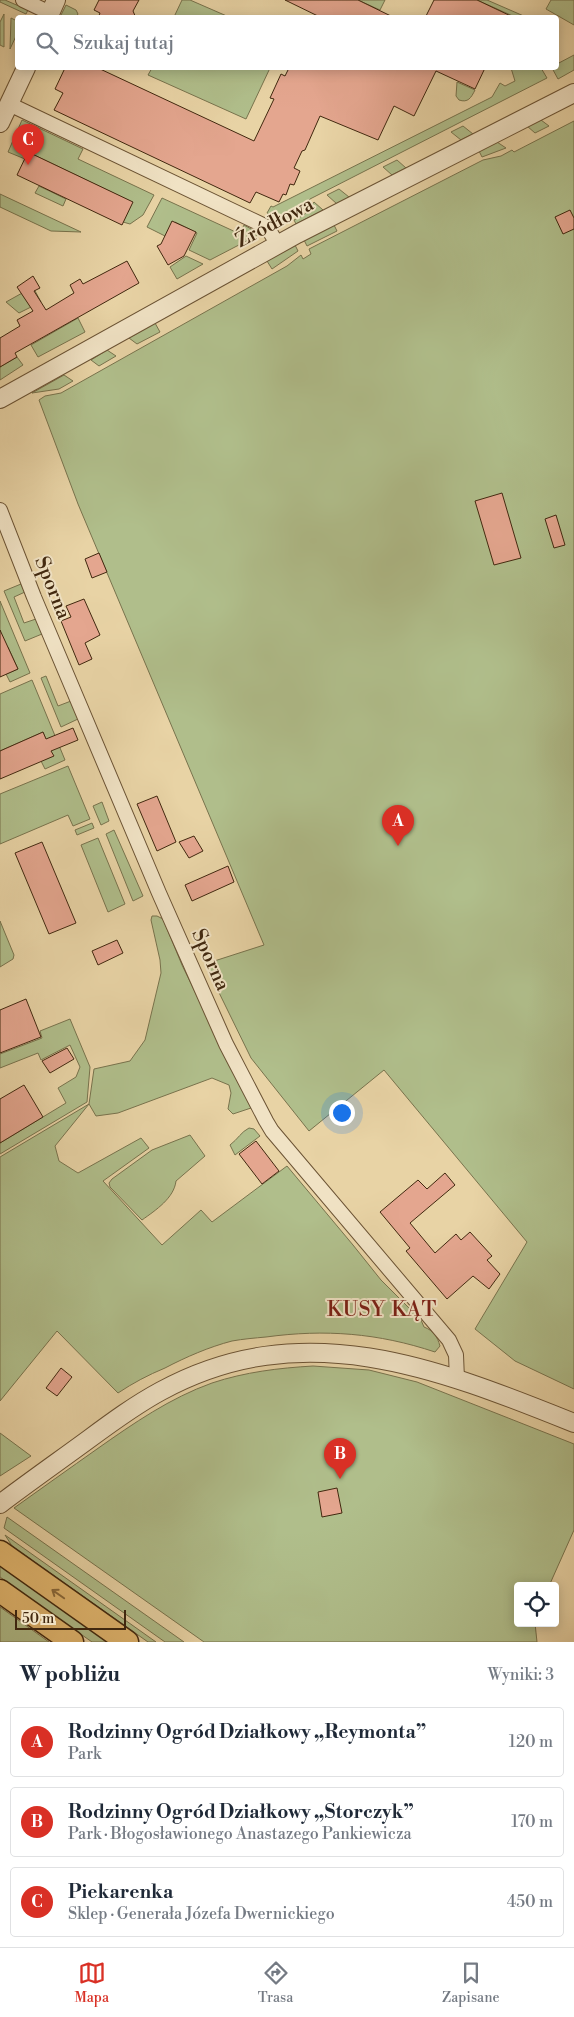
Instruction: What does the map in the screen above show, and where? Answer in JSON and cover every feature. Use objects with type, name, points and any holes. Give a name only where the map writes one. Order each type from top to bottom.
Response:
[{"type":"main road","points":[[0,1552],[127,1642]]},
{"type":"main road","points":[[0,1591],[72,1642]]},
{"type":"street","points":[[23,0],[52,10]]},
{"type":"street","points":[[0,123],[25,70]]},
{"type":"street","name":"Źródłowa","points":[[0,399],[278,245],[574,93]]},
{"type":"street","points":[[9,104],[267,227],[278,245]]},
{"type":"street","name":"Sporna","points":[[0,510],[40,612],[159,893],[226,1044],[260,1110],[272,1131],[448,1340],[456,1355],[457,1379]]},
{"type":"street","points":[[0,1504],[143,1401],[186,1379],[231,1364],[294,1353],[335,1353],[395,1362],[457,1379],[574,1423]]},
{"type":"green space","points":[[0,0],[5,0],[28,10],[26,14],[0,2]]},
{"type":"green space","points":[[182,0],[190,0],[224,15],[175,15]]},
{"type":"green space","points":[[358,0],[385,0],[380,10]]},
{"type":"green space","points":[[477,0],[487,0],[521,15],[511,15]]},
{"type":"green space","points":[[551,0],[574,0],[574,25],[559,15],[546,9]]},
{"type":"green space","points":[[66,5],[76,10],[78,14],[77,15],[61,15]]},
{"type":"green space","points":[[4,14],[4,47],[0,45],[0,22]]},
{"type":"green space","points":[[11,18],[15,20],[15,38],[10,49]]},
{"type":"green space","points":[[574,55],[574,70],[558,79],[553,70],[559,70],[559,63]]},
{"type":"green space","points":[[151,70],[269,70],[246,119],[148,75]]},
{"type":"green space","points":[[512,70],[542,70],[547,78],[310,199],[301,211],[284,221],[267,213],[271,206],[273,207],[492,97],[500,83],[505,86],[515,81]]},
{"type":"green space","points":[[457,82],[475,90],[469,99],[462,101],[456,96]]},
{"type":"green space","points":[[22,120],[83,149],[78,159],[154,195],[143,215],[130,224],[123,222],[132,202],[28,152],[25,159],[8,152]]},
{"type":"green space","points":[[541,120],[549,126],[535,133],[527,126]]},
{"type":"green space","points":[[574,121],[574,1389],[515,1361],[475,1329],[527,1242],[384,1070],[309,1131],[251,1058],[205,964],[264,945],[78,504],[39,400],[45,396],[61,393],[287,266],[301,255],[303,259],[311,254],[309,249],[483,160],[501,156],[512,150],[514,152]]},
{"type":"green space","points":[[463,126],[473,134],[461,140],[451,132]]},
{"type":"green space","points":[[497,142],[506,148],[482,157],[479,151]]},
{"type":"green space","points":[[397,160],[406,168],[392,175],[383,167]]},
{"type":"green space","points":[[39,186],[66,199],[63,206],[35,193]]},
{"type":"green space","points":[[339,189],[349,197],[337,204],[327,195]]},
{"type":"green space","points":[[0,194],[81,232],[51,231],[0,207]]},
{"type":"green space","points":[[162,198],[240,234],[244,225],[260,234],[210,260],[189,250],[197,233],[175,222],[167,237],[147,227]]},
{"type":"green space","points":[[314,202],[323,210],[296,224],[294,220],[304,215]]},
{"type":"green space","points":[[334,225],[337,231],[307,246],[304,240]]},
{"type":"green space","points":[[295,245],[298,251],[272,269],[267,261]]},
{"type":"green space","points":[[186,256],[203,264],[177,279],[170,267]]},
{"type":"green space","points":[[33,287],[41,302],[19,313],[6,302]]},
{"type":"green space","points":[[78,318],[85,332],[38,357],[31,345]]},
{"type":"green space","points":[[155,323],[160,332],[137,344],[129,338]]},
{"type":"green space","points":[[107,350],[116,356],[99,366],[91,360]]},
{"type":"green space","points":[[17,357],[23,365],[0,380],[0,367]]},
{"type":"green space","points":[[64,375],[73,381],[59,389],[32,393]]},
{"type":"green space","points":[[21,584],[25,592],[14,597],[24,623],[36,619],[42,634],[25,641],[4,591]]},
{"type":"green space","points":[[0,601],[30,673],[10,682],[6,674],[18,669],[8,647],[0,650]]},
{"type":"green space","points":[[46,676],[58,706],[71,701],[78,719],[61,727],[41,678]]},
{"type":"green space","points":[[32,680],[65,760],[45,769],[41,761],[53,756],[43,732],[0,751],[0,694]]},
{"type":"green space","points":[[68,766],[90,819],[73,826],[68,815],[0,844],[0,794]]},
{"type":"green space","points":[[102,802],[109,821],[101,825],[93,806]]},
{"type":"green space","points":[[92,823],[94,828],[77,835],[75,830]]},
{"type":"green space","points":[[114,830],[143,896],[133,901],[106,834]]},
{"type":"green space","points":[[98,838],[125,904],[108,912],[81,845]]},
{"type":"green space","points":[[152,916],[157,916],[163,919],[182,965],[251,1108],[233,1114],[228,1109],[231,1093],[229,1085],[212,1078],[118,1113],[96,1116],[89,1104],[94,1069],[130,1061],[145,1040],[161,973],[151,920]]},
{"type":"green space","points":[[0,921],[14,955],[13,959],[0,967]]},
{"type":"green space","points":[[70,1019],[90,1067],[87,1102],[0,1154],[0,1143],[66,1103],[58,1088],[76,1077],[80,1067],[70,1045],[41,1060],[38,1053],[0,1068],[0,1054],[42,1038],[40,1031]]},
{"type":"green space","points":[[89,1104],[55,1146],[59,1161],[78,1173],[141,1138],[149,1148],[103,1181],[162,1245],[201,1210],[212,1222],[287,1166],[381,1280],[421,1320],[424,1327],[435,1334],[440,1346],[435,1352],[372,1337],[330,1333],[309,1333],[232,1341],[189,1356],[147,1376],[118,1393],[57,1331],[0,1401],[0,1157]]},
{"type":"green space","points":[[249,1128],[254,1129],[260,1136],[235,1155],[230,1145]]},
{"type":"green space","points":[[190,1135],[205,1156],[176,1181],[175,1187],[168,1198],[142,1220],[110,1187],[109,1183],[152,1150]]},
{"type":"green space","points":[[313,1366],[369,1370],[417,1382],[574,1444],[574,1530],[551,1582],[514,1582],[514,1627],[535,1627],[537,1642],[204,1642],[14,1508],[125,1430],[182,1396],[212,1383],[249,1373]]},
{"type":"green space","points":[[0,1433],[31,1456],[0,1476]]},
{"type":"green space","points":[[7,1517],[184,1642],[165,1642],[4,1528]]},
{"type":"green space","points":[[5,1535],[156,1642],[148,1642],[12,1546]]},
{"type":"green space","points":[[0,1566],[108,1642],[92,1642],[0,1577]]},
{"type":"green space","points":[[0,1607],[49,1642],[0,1642]]},
{"type":"building","points":[[99,0],[139,0],[133,11],[135,15],[99,15],[100,13],[94,10]]},
{"type":"building","points":[[285,0],[358,0],[389,15],[316,15]]},
{"type":"building","points":[[434,0],[477,0],[509,15],[426,15]]},
{"type":"building","points":[[64,70],[102,70],[254,141],[274,99],[270,98],[281,74],[285,76],[288,70],[484,70],[475,89],[436,71],[414,116],[394,106],[378,140],[320,116],[305,150],[302,151],[294,168],[300,171],[294,185],[290,184],[286,195],[283,194],[279,202],[256,192],[250,203],[54,110],[63,93],[55,89]]},
{"type":"building","points":[[28,152],[133,202],[122,225],[17,175]]},
{"type":"building","points":[[570,210],[574,218],[574,229],[563,234],[555,217]]},
{"type":"building","points":[[172,221],[196,232],[184,256],[168,265],[157,246],[161,244]]},
{"type":"building","points":[[127,261],[139,283],[15,353],[17,357],[0,367],[0,338],[20,326],[17,320],[33,311],[17,287],[33,276],[40,288],[34,291],[46,310],[74,293],[70,285],[80,279],[83,284]]},
{"type":"building","points":[[502,493],[521,558],[494,565],[475,501]]},
{"type":"building","points":[[556,515],[565,545],[554,548],[545,519]]},
{"type":"building","points":[[99,553],[107,572],[92,578],[85,559]]},
{"type":"building","points":[[84,599],[100,635],[85,643],[92,659],[79,665],[61,621],[71,617],[66,606]]},
{"type":"building","points":[[0,630],[18,669],[0,677]]},
{"type":"building","points":[[73,728],[78,740],[51,751],[54,756],[0,779],[0,751],[43,732],[46,739]]},
{"type":"building","points":[[157,796],[176,842],[157,851],[137,804]]},
{"type":"building","points":[[194,836],[203,851],[189,858],[179,842]]},
{"type":"building","points":[[42,842],[76,923],[49,934],[15,853]]},
{"type":"building","points":[[228,866],[234,882],[192,901],[185,885]]},
{"type":"building","points":[[117,940],[123,953],[98,965],[92,951]]},
{"type":"building","points":[[26,999],[41,1037],[0,1053],[0,1010]]},
{"type":"building","points":[[67,1048],[74,1059],[50,1073],[42,1061]]},
{"type":"building","points":[[24,1085],[43,1117],[0,1143],[0,1099]]},
{"type":"building","points":[[256,1141],[279,1171],[262,1184],[239,1154]]},
{"type":"building","points":[[445,1173],[455,1185],[410,1223],[435,1253],[456,1234],[461,1240],[470,1232],[492,1256],[487,1260],[500,1274],[489,1289],[473,1276],[447,1299],[406,1251],[410,1248],[380,1212],[418,1180],[427,1189]]},
{"type":"building","points":[[61,1368],[72,1377],[57,1396],[46,1388]]},
{"type":"building","points":[[337,1488],[342,1513],[322,1517],[318,1492]]},
{"type":"place","name":"Piekarenka","points":[[28,165]]},
{"type":"place","name":"Rodzinny Ogród Działkowy „Reymonta”","points":[[398,846]]},
{"type":"place","name":"Rodzinny Ogród Działkowy „Storczyk”","points":[[340,1479]]},
{"type":"district","name":"KUSY KĄT","points":[[382,1310]]}]
